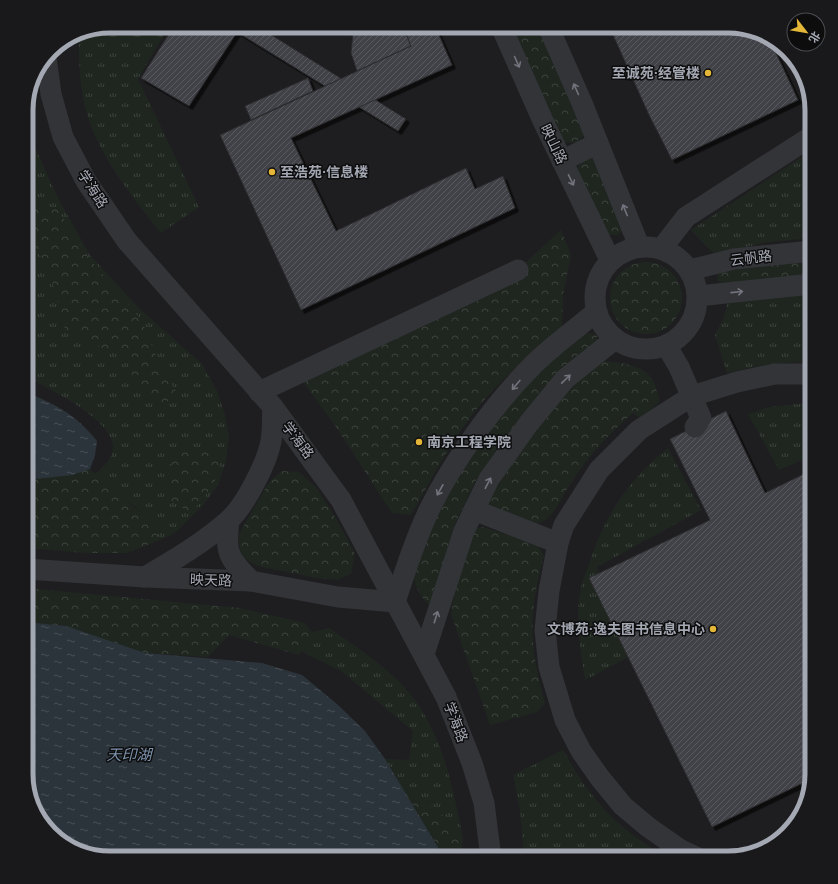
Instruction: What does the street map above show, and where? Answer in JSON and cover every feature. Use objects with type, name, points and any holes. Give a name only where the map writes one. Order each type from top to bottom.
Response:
[{"type":"street","name":"映山路","points":[[504,33],[562,161],[610,260]]},
{"type":"street","points":[[551,33],[582,102],[639,246]]},
{"type":"street","name":"学海路","points":[[47,66],[51,94],[63,137],[86,181],[127,241],[266,400],[341,500],[446,697],[472,763],[484,803],[490,851]]},
{"type":"street","points":[[662,248],[686,217],[805,140]]},
{"type":"street","points":[[562,161],[598,143]]},
{"type":"street","points":[[639,246],[662,248],[678,257],[690,270],[696,282],[698,296],[696,311],[690,325],[679,337],[666,345],[653,349],[640,349],[627,346],[615,339],[604,327],[596,312],[594,298],[596,284],[602,271],[610,260],[624,251],[639,246]]},
{"type":"street","name":"云帆路","points":[[690,270],[734,259],[805,252]]},
{"type":"street","points":[[145,577],[186,553],[230,520],[263,468],[272,440],[266,400],[518,270]]},
{"type":"street","points":[[698,296],[805,285]]},
{"type":"street","points":[[396,602],[408,559],[429,510],[458,459],[488,418],[533,364],[596,312]]},
{"type":"street","points":[[424,654],[464,531],[489,479],[529,423],[565,379],[615,339]]},
{"type":"street","points":[[666,345],[679,367],[702,418],[694,427]]},
{"type":"street","points":[[683,851],[648,827],[623,806],[600,778],[581,751],[565,720],[549,667],[545,630],[549,591],[558,543],[564,525],[599,470],[639,430],[692,396],[737,382],[775,374],[805,374]]},
{"type":"street","points":[[474,510],[558,543]]},
{"type":"street","points":[[230,520],[227,539],[232,562],[251,581]]},
{"type":"street","name":"映天路","points":[[33,569],[145,577],[251,581],[338,597],[396,602]]},
{"type":"shaded area","name":"南京工程学院","points":[[110,33],[733,33],[762,41],[775,49],[786,59],[797,76],[804,95],[805,105],[805,774],[802,794],[797,808],[786,825],[779,832],[762,843],[743,850],[733,851],[105,851],[95,850],[76,843],[59,832],[52,825],[41,808],[34,789],[33,779],[33,105],[41,76],[52,59],[67,46],[90,36]]},
{"type":"green space","points":[[110,33],[165,33],[138,79],[199,207],[161,233],[128,190],[99,144],[86,111],[79,62],[79,40],[85,37]]},
{"type":"green space","points":[[512,33],[547,33],[587,125],[583,137],[574,143],[564,142]]},
{"type":"green space","points":[[33,139],[36,150],[57,196],[89,254],[139,308],[202,364],[217,391],[225,415],[229,436],[226,461],[218,485],[204,504],[175,533],[160,540],[151,520],[95,474],[110,459],[113,451],[110,436],[102,425],[91,415],[33,381]]},
{"type":"green space","points":[[805,155],[805,239],[768,242],[714,254],[691,230]]},
{"type":"green space","points":[[590,158],[595,159],[625,229],[618,235],[609,235],[575,172],[580,164]]},
{"type":"green space","points":[[35,206],[57,208],[87,256],[142,321],[162,371],[176,391],[166,403],[147,398],[136,384],[122,353],[104,349],[65,329],[52,280],[33,240],[33,217]]},
{"type":"green space","points":[[561,230],[571,255],[563,295],[562,329],[528,357],[495,388],[475,411],[433,475],[411,515],[392,513],[334,424],[301,379],[523,265]]},
{"type":"green space","points":[[805,256],[805,278],[725,285],[717,280],[718,273]]},
{"type":"green space","points":[[639,262],[653,262],[660,264],[672,272],[680,284],[682,298],[680,312],[672,324],[660,332],[653,334],[639,334],[632,332],[620,324],[612,312],[610,305],[610,291],[612,284],[620,272],[632,264]]},
{"type":"green space","points":[[805,292],[805,363],[780,363],[727,373],[715,335],[724,317],[729,298]]},
{"type":"green space","points":[[583,333],[591,333],[597,336],[597,343],[537,399],[505,437],[475,482],[455,524],[443,574],[432,606],[420,594],[414,577],[430,527],[455,473],[525,381]]},
{"type":"green space","points":[[601,361],[630,365],[643,370],[653,380],[660,401],[642,419],[633,413],[612,432],[586,462],[547,519],[539,523],[526,523],[488,506],[484,502],[563,390]]},
{"type":"green space","points":[[805,403],[805,459],[779,470],[748,414],[770,407]]},
{"type":"green space","points":[[182,447],[211,452],[222,458],[214,484],[191,513],[171,501],[166,482],[174,453]]},
{"type":"green space","points":[[668,448],[701,510],[597,567],[629,657],[585,680],[579,637],[578,615],[581,589],[584,578],[603,529],[629,486]]},
{"type":"green space","points":[[89,469],[116,489],[131,505],[151,520],[160,540],[127,553],[86,553],[33,549],[33,479]]},
{"type":"green space","points":[[282,471],[299,472],[316,487],[338,522],[355,554],[351,574],[337,580],[317,578],[258,566],[240,556],[239,534],[269,482]]},
{"type":"green space","points":[[483,527],[538,545],[544,556],[535,595],[532,630],[536,664],[545,703],[537,712],[490,725],[451,614],[463,545],[472,529]]},
{"type":"green space","points":[[33,589],[240,608],[305,623],[313,633],[299,655],[229,635],[208,657],[145,653],[66,626],[33,623]]},
{"type":"green space","points":[[329,628],[371,657],[398,680],[420,707],[435,735],[445,763],[463,838],[437,809],[403,790],[385,759],[409,760],[413,731],[341,671],[279,640]]},
{"type":"green space","points":[[563,750],[584,785],[607,813],[620,825],[658,851],[523,851],[520,810],[513,775]]},
{"type":"green space","points":[[403,790],[437,809],[463,838],[462,851],[439,851]]},
{"type":"water","points":[[33,395],[65,411],[89,431],[97,441],[95,455],[90,469],[72,475],[33,479]]},
{"type":"water","name":"天印湖","points":[[33,623],[66,626],[145,653],[262,663],[302,675],[337,704],[365,731],[385,759],[439,851],[105,851],[95,850],[67,838],[52,825],[46,817],[34,789]]},
{"type":"building","points":[[170,33],[236,33],[189,106],[141,78]]},
{"type":"building","points":[[239,33],[268,33],[406,119],[398,131]]},
{"type":"building","points":[[406,33],[411,46],[357,71],[351,53],[353,34]]},
{"type":"building","name":"至浩苑·信息楼","points":[[406,33],[438,33],[452,65],[291,138],[336,231],[466,168],[475,189],[503,176],[515,208],[301,310],[220,135],[411,46]]},
{"type":"building","name":"至诚苑·经管楼","points":[[612,33],[733,33],[757,39],[774,48],[798,100],[672,160],[649,115]]},
{"type":"building","points":[[308,78],[313,91],[251,120],[245,106]]},
{"type":"building","name":"文博苑·逸夫图书信息中心","points":[[726,411],[765,493],[805,473],[804,782],[712,827],[589,578],[710,520],[670,439]]},
{"type":"place","name":"至诚苑·经管楼","points":[[708,73]]},
{"type":"place","name":"至浩苑·信息楼","points":[[272,172]]},
{"type":"place","name":"南京工程学院","points":[[419,442]]},
{"type":"place","name":"文博苑·逸夫图书信息中心","points":[[713,629]]}]
